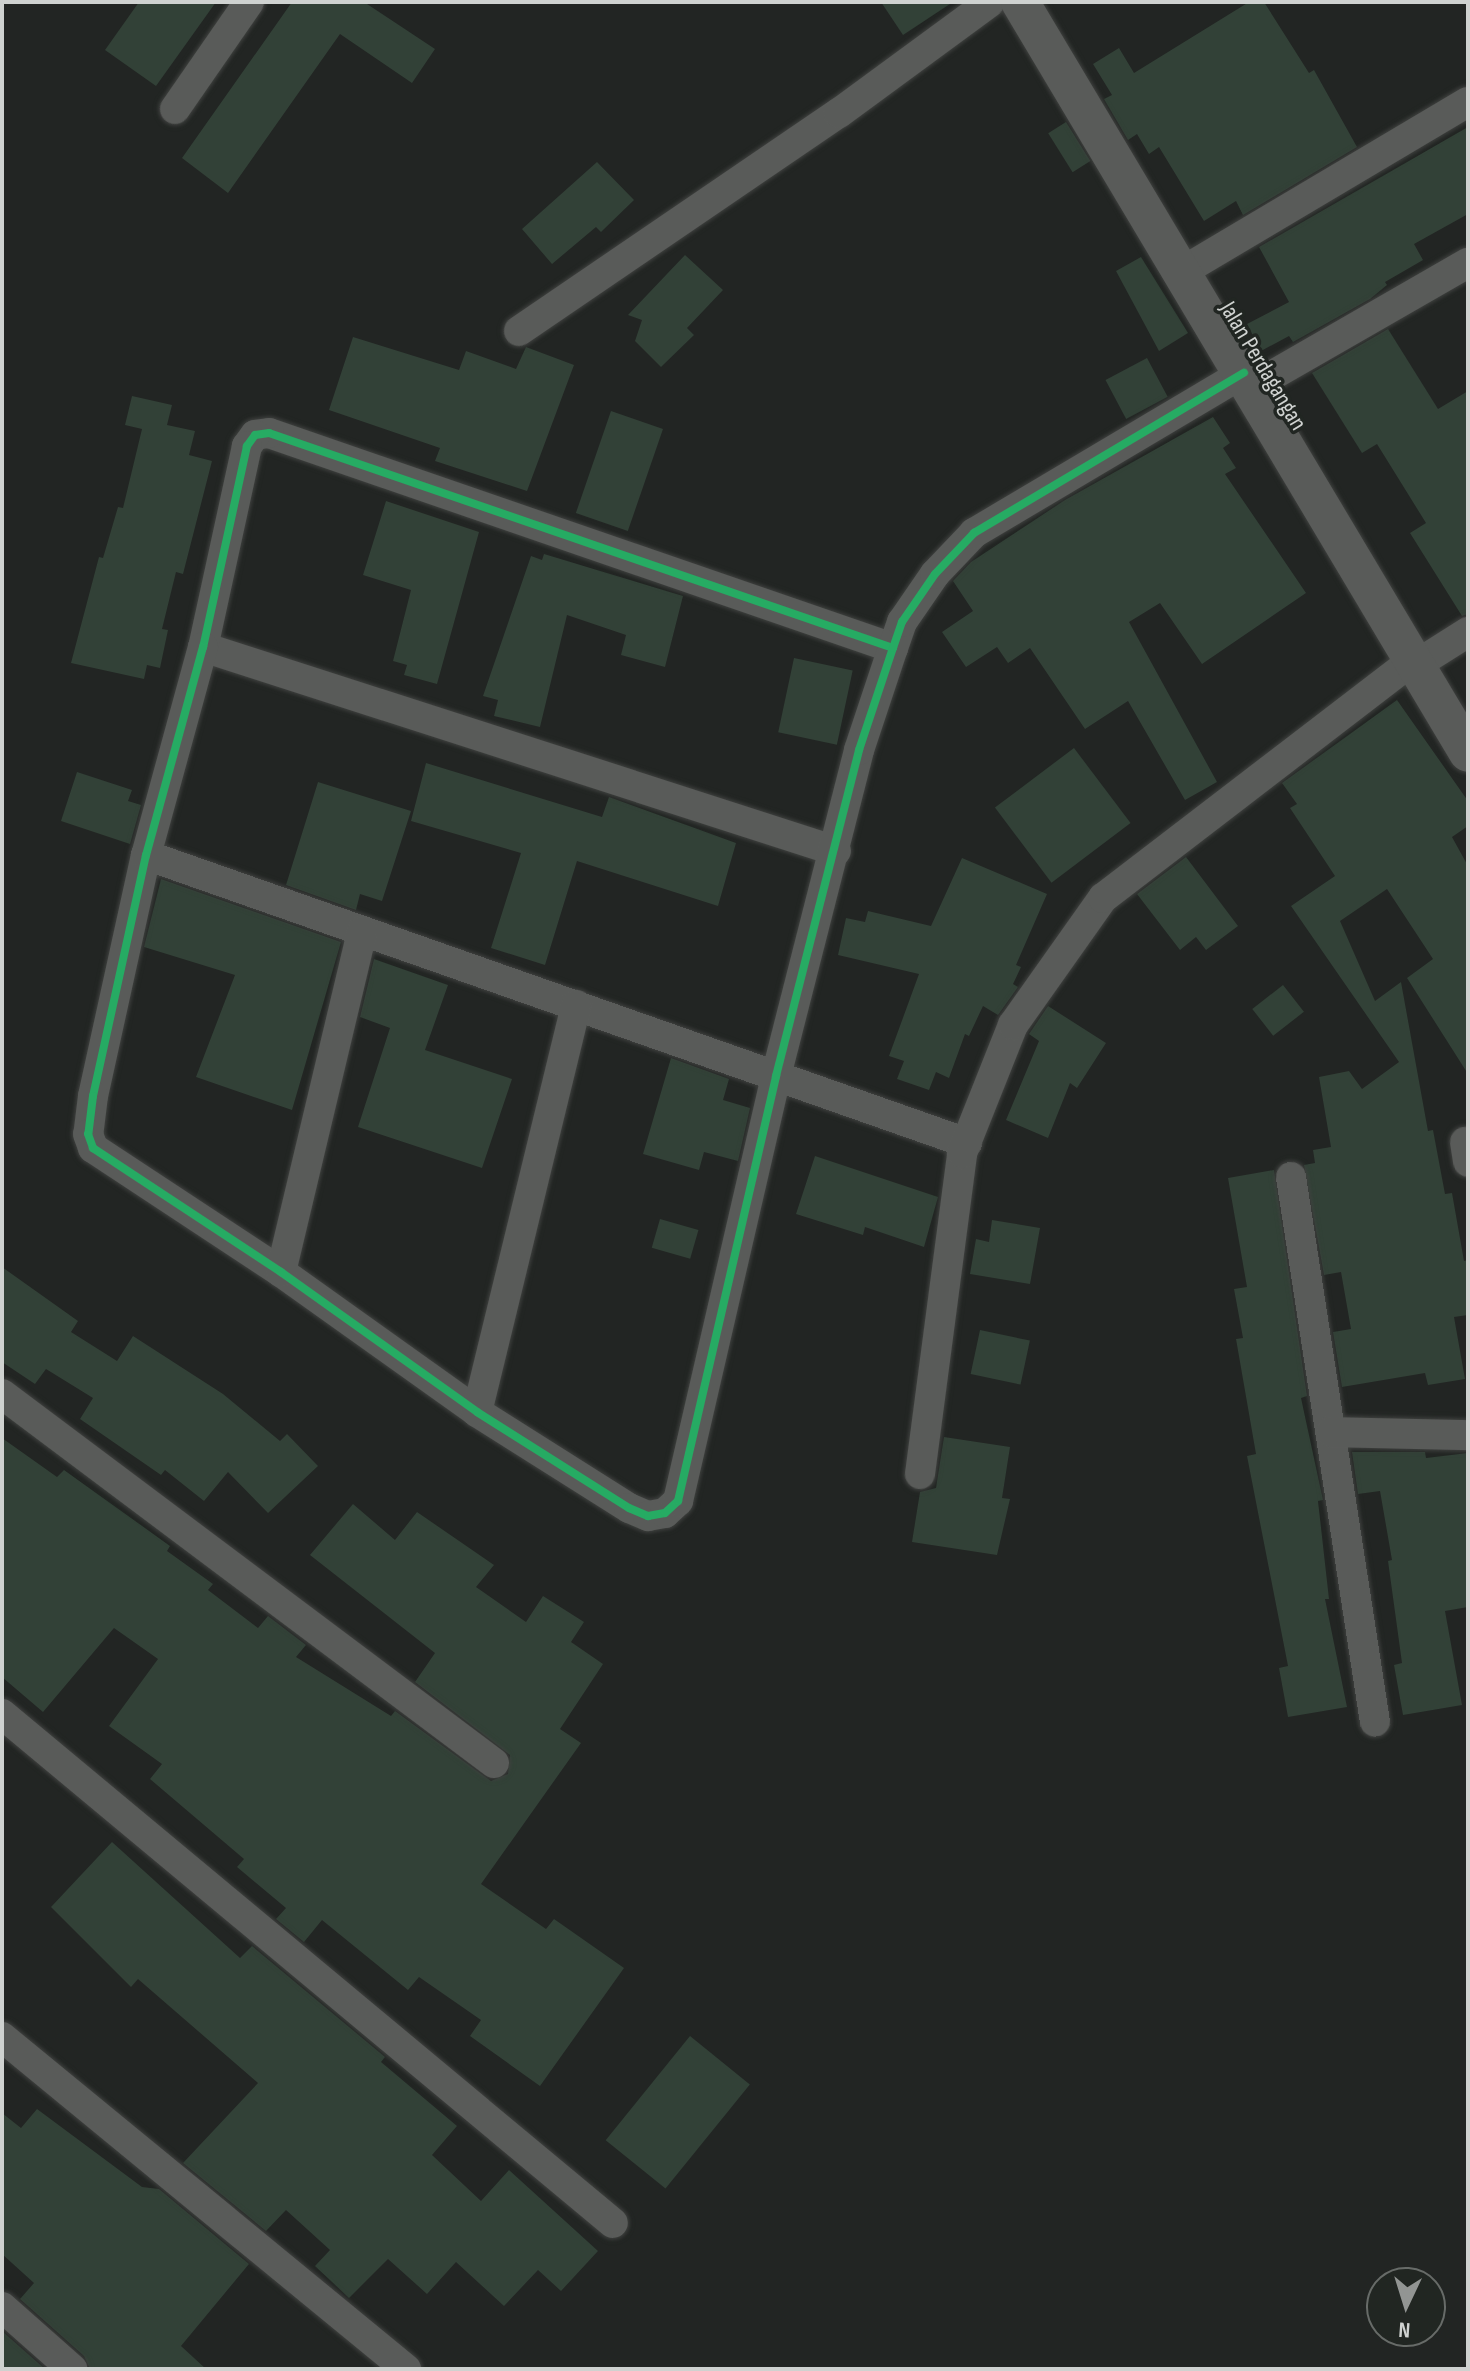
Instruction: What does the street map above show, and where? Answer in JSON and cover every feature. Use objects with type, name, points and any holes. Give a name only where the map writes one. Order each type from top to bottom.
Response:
[{"type":"street","points":[[175,109],[249,2]]},
{"type":"street","points":[[519,331],[839,113],[990,2]]},
{"type":"street","name":"Jalan Perdagangan","points":[[1020,2],[1417,660],[1468,753]]},
{"type":"street","points":[[1183,271],[1468,102]]},
{"type":"street","points":[[893,648],[262,432],[247,446],[203,647],[146,855],[93,1096],[90,1142],[281,1272],[477,1412],[648,1516],[665,1513],[678,1501],[776,1076],[836,851],[859,750],[902,622],[935,574],[974,533],[1248,380],[1468,263]]},
{"type":"street","points":[[920,1474],[967,1143],[1013,1025],[1103,898],[1417,660],[1468,632]]},
{"type":"street","points":[[203,647],[836,851]]},
{"type":"street","points":[[146,855],[967,1143]]},
{"type":"street","points":[[281,1272],[362,931]]},
{"type":"street","points":[[477,1412],[576,1005]]},
{"type":"street","points":[[1291,1177],[1375,1722]]},
{"type":"street","points":[[2,1394],[494,1763]]},
{"type":"street","points":[[1331,1432],[1468,1435]]},
{"type":"street","points":[[2,1714],[613,2223]]},
{"type":"street","points":[[3,2039],[406,2369]]},
{"type":"street","points":[[2,2307],[72,2369]]},
{"type":"building","points":[[139,2],[216,2],[156,86],[105,50]]},
{"type":"building","points":[[292,2],[364,2],[435,49],[412,83],[340,34],[228,193],[182,158]]},
{"type":"building","points":[[881,2],[953,2],[903,35]]},
{"type":"building","points":[[1249,2],[1264,2],[1309,73],[1314,70],[1357,147],[1243,215],[1236,201],[1204,221],[1159,147],[1149,154],[1137,134],[1128,140],[1104,99],[1112,95],[1093,64],[1119,48],[1134,73]]},
{"type":"building","points":[[1066,122],[1090,161],[1073,172],[1048,133]]},
{"type":"building","points":[[1468,127],[1468,214],[1414,244],[1423,260],[1385,282],[1387,285],[1370,299],[1293,342],[1289,336],[1261,351],[1247,324],[1289,302],[1259,247]]},
{"type":"building","points":[[597,162],[634,200],[601,232],[596,227],[552,264],[522,229]]},
{"type":"building","points":[[685,255],[723,290],[687,328],[694,335],[661,367],[635,341],[642,320],[628,315]]},
{"type":"building","points":[[1141,257],[1188,333],[1159,351],[1116,271]]},
{"type":"building","points":[[1388,329],[1438,409],[1468,391],[1468,614],[1462,616],[1410,533],[1426,523],[1377,444],[1362,453],[1312,373]]},
{"type":"building","points":[[353,337],[459,370],[466,351],[516,369],[526,347],[574,365],[527,491],[435,461],[440,448],[329,410]]},
{"type":"building","points":[[1147,358],[1168,397],[1126,419],[1106,380]]},
{"type":"building","points":[[132,396],[172,405],[167,425],[195,431],[189,455],[212,461],[183,574],[176,572],[162,629],[168,630],[160,668],[147,665],[144,679],[71,663],[99,557],[103,558],[118,507],[123,508],[142,429],[125,425]]},
{"type":"building","points":[[611,411],[663,429],[628,531],[576,513]]},
{"type":"building","points":[[1213,417],[1230,443],[1223,448],[1236,468],[1225,474],[1306,593],[1202,664],[1160,603],[1129,622],[1217,782],[1185,800],[1128,701],[1085,729],[1030,648],[1008,663],[997,647],[966,667],[942,632],[973,611],[953,581],[971,562],[1065,500]]},
{"type":"building","points":[[386,501],[479,532],[437,684],[404,675],[407,665],[393,661],[411,590],[363,575]]},
{"type":"building","points":[[544,554],[683,596],[665,667],[621,655],[626,635],[567,615],[540,727],[494,716],[498,700],[483,696],[531,556],[542,560]]},
{"type":"building","points":[[794,658],[853,670],[837,745],[778,732]]},
{"type":"building","points":[[1397,700],[1468,801],[1468,826],[1452,837],[1468,866],[1468,1074],[1407,978],[1433,959],[1387,889],[1340,921],[1375,1001],[1401,982],[1428,1131],[1433,1130],[1445,1194],[1452,1193],[1464,1261],[1468,1260],[1468,1315],[1454,1317],[1465,1379],[1428,1385],[1425,1373],[1342,1387],[1333,1332],[1351,1329],[1341,1272],[1324,1275],[1304,1165],[1315,1163],[1313,1150],[1331,1147],[1319,1077],[1349,1071],[1362,1089],[1399,1062],[1291,906],[1335,876],[1290,808],[1297,804],[1282,783]]},
{"type":"building","points":[[1074,748],[1131,823],[1052,883],[995,808]]},
{"type":"building","points":[[426,763],[602,817],[609,797],[736,843],[718,906],[577,861],[545,965],[491,948],[521,853],[411,821]]},
{"type":"building","points":[[77,772],[132,790],[128,801],[141,805],[130,844],[61,821]]},
{"type":"building","points":[[318,782],[411,811],[382,901],[360,894],[356,910],[286,885]]},
{"type":"building","points":[[1186,857],[1238,926],[1206,950],[1196,937],[1180,950],[1137,894]]},
{"type":"building","points":[[962,858],[1047,894],[1016,965],[1021,967],[1013,984],[1018,987],[998,1015],[983,1006],[969,1036],[965,1034],[949,1078],[936,1072],[929,1090],[897,1079],[904,1061],[889,1056],[919,974],[838,955],[846,918],[865,922],[868,911],[931,926]]},
{"type":"building","points":[[161,879],[341,942],[292,1110],[196,1077],[235,975],[144,947]]},
{"type":"building","points":[[374,959],[448,985],[425,1050],[512,1079],[482,1168],[358,1127],[390,1028],[360,1017]]},
{"type":"building","points":[[1283,985],[1304,1012],[1273,1036],[1252,1009]]},
{"type":"building","points":[[1048,1006],[1106,1043],[1077,1088],[1070,1083],[1048,1138],[1006,1120],[1039,1041],[1029,1034]]},
{"type":"building","points":[[671,1058],[729,1079],[723,1100],[750,1108],[738,1161],[704,1152],[699,1170],[643,1154]]},
{"type":"building","points":[[815,1156],[938,1197],[924,1247],[865,1227],[863,1235],[796,1214]]},
{"type":"building","points":[[1274,1170],[1307,1396],[1301,1398],[1323,1500],[1318,1501],[1329,1599],[1325,1599],[1347,1707],[1288,1717],[1279,1668],[1288,1666],[1247,1456],[1256,1454],[1236,1339],[1243,1338],[1234,1289],[1247,1287],[1228,1178]]},
{"type":"building","points":[[660,1219],[698,1230],[690,1259],[652,1248]]},
{"type":"building","points":[[992,1220],[1040,1228],[1030,1284],[970,1274],[976,1239],[989,1242]]},
{"type":"building","points":[[2,1267],[78,1321],[71,1332],[117,1361],[133,1336],[223,1394],[280,1441],[287,1434],[318,1466],[268,1513],[228,1472],[204,1501],[165,1470],[161,1475],[80,1419],[93,1398],[46,1369],[35,1384],[2,1362]]},
{"type":"building","points":[[980,1330],[1030,1341],[1021,1385],[971,1374]]},
{"type":"building","points":[[944,1437],[1010,1447],[1002,1498],[1010,1499],[997,1555],[912,1542],[920,1492],[936,1488]]},
{"type":"building","points":[[2,1438],[57,1477],[64,1470],[170,1546],[167,1551],[213,1584],[208,1590],[258,1628],[268,1616],[306,1645],[296,1657],[391,1716],[395,1711],[491,1781],[508,1774],[510,1755],[415,1682],[435,1653],[310,1555],[353,1504],[395,1540],[417,1512],[494,1565],[476,1587],[526,1622],[543,1596],[584,1622],[571,1642],[603,1664],[560,1729],[581,1743],[481,1884],[546,1929],[554,1919],[624,1968],[540,2086],[470,2036],[481,2020],[419,1977],[408,1990],[322,1920],[304,1942],[276,1919],[286,1908],[237,1867],[244,1859],[150,1779],[162,1764],[109,1726],[158,1659],[114,1628],[43,1712],[2,1677]]},
{"type":"building","points":[[1352,1452],[1425,1452],[1426,1458],[1468,1453],[1468,1607],[1445,1611],[1462,1705],[1403,1715],[1394,1665],[1402,1663],[1388,1561],[1392,1560],[1380,1491],[1358,1494]]},
{"type":"building","points":[[112,1842],[240,1958],[252,1946],[385,2057],[381,2062],[457,2126],[432,2155],[481,2201],[509,2170],[598,2251],[561,2291],[538,2270],[504,2306],[456,2262],[427,2294],[388,2259],[349,2298],[315,2266],[330,2250],[286,2210],[266,2231],[183,2163],[258,2083],[138,1979],[131,1987],[51,1907]]},
{"type":"building","points":[[690,2036],[750,2084],[666,2189],[606,2140]]},
{"type":"building","points":[[37,2109],[142,2187],[159,2189],[249,2264],[181,2346],[206,2369],[90,2369],[84,2356],[20,2299],[34,2283],[2,2254],[2,2113],[21,2128]]},
{"type":"building","points":[[2,2331],[45,2369],[2,2369]]},
{"type":"cycle path","points":[[893,648],[269,433],[255,435],[247,446],[203,647],[146,855],[93,1096],[88,1134],[93,1148],[281,1272],[477,1412],[629,1508],[648,1516],[665,1513],[678,1501],[776,1076],[859,750],[902,622],[935,574],[974,533],[1244,373]]}]
